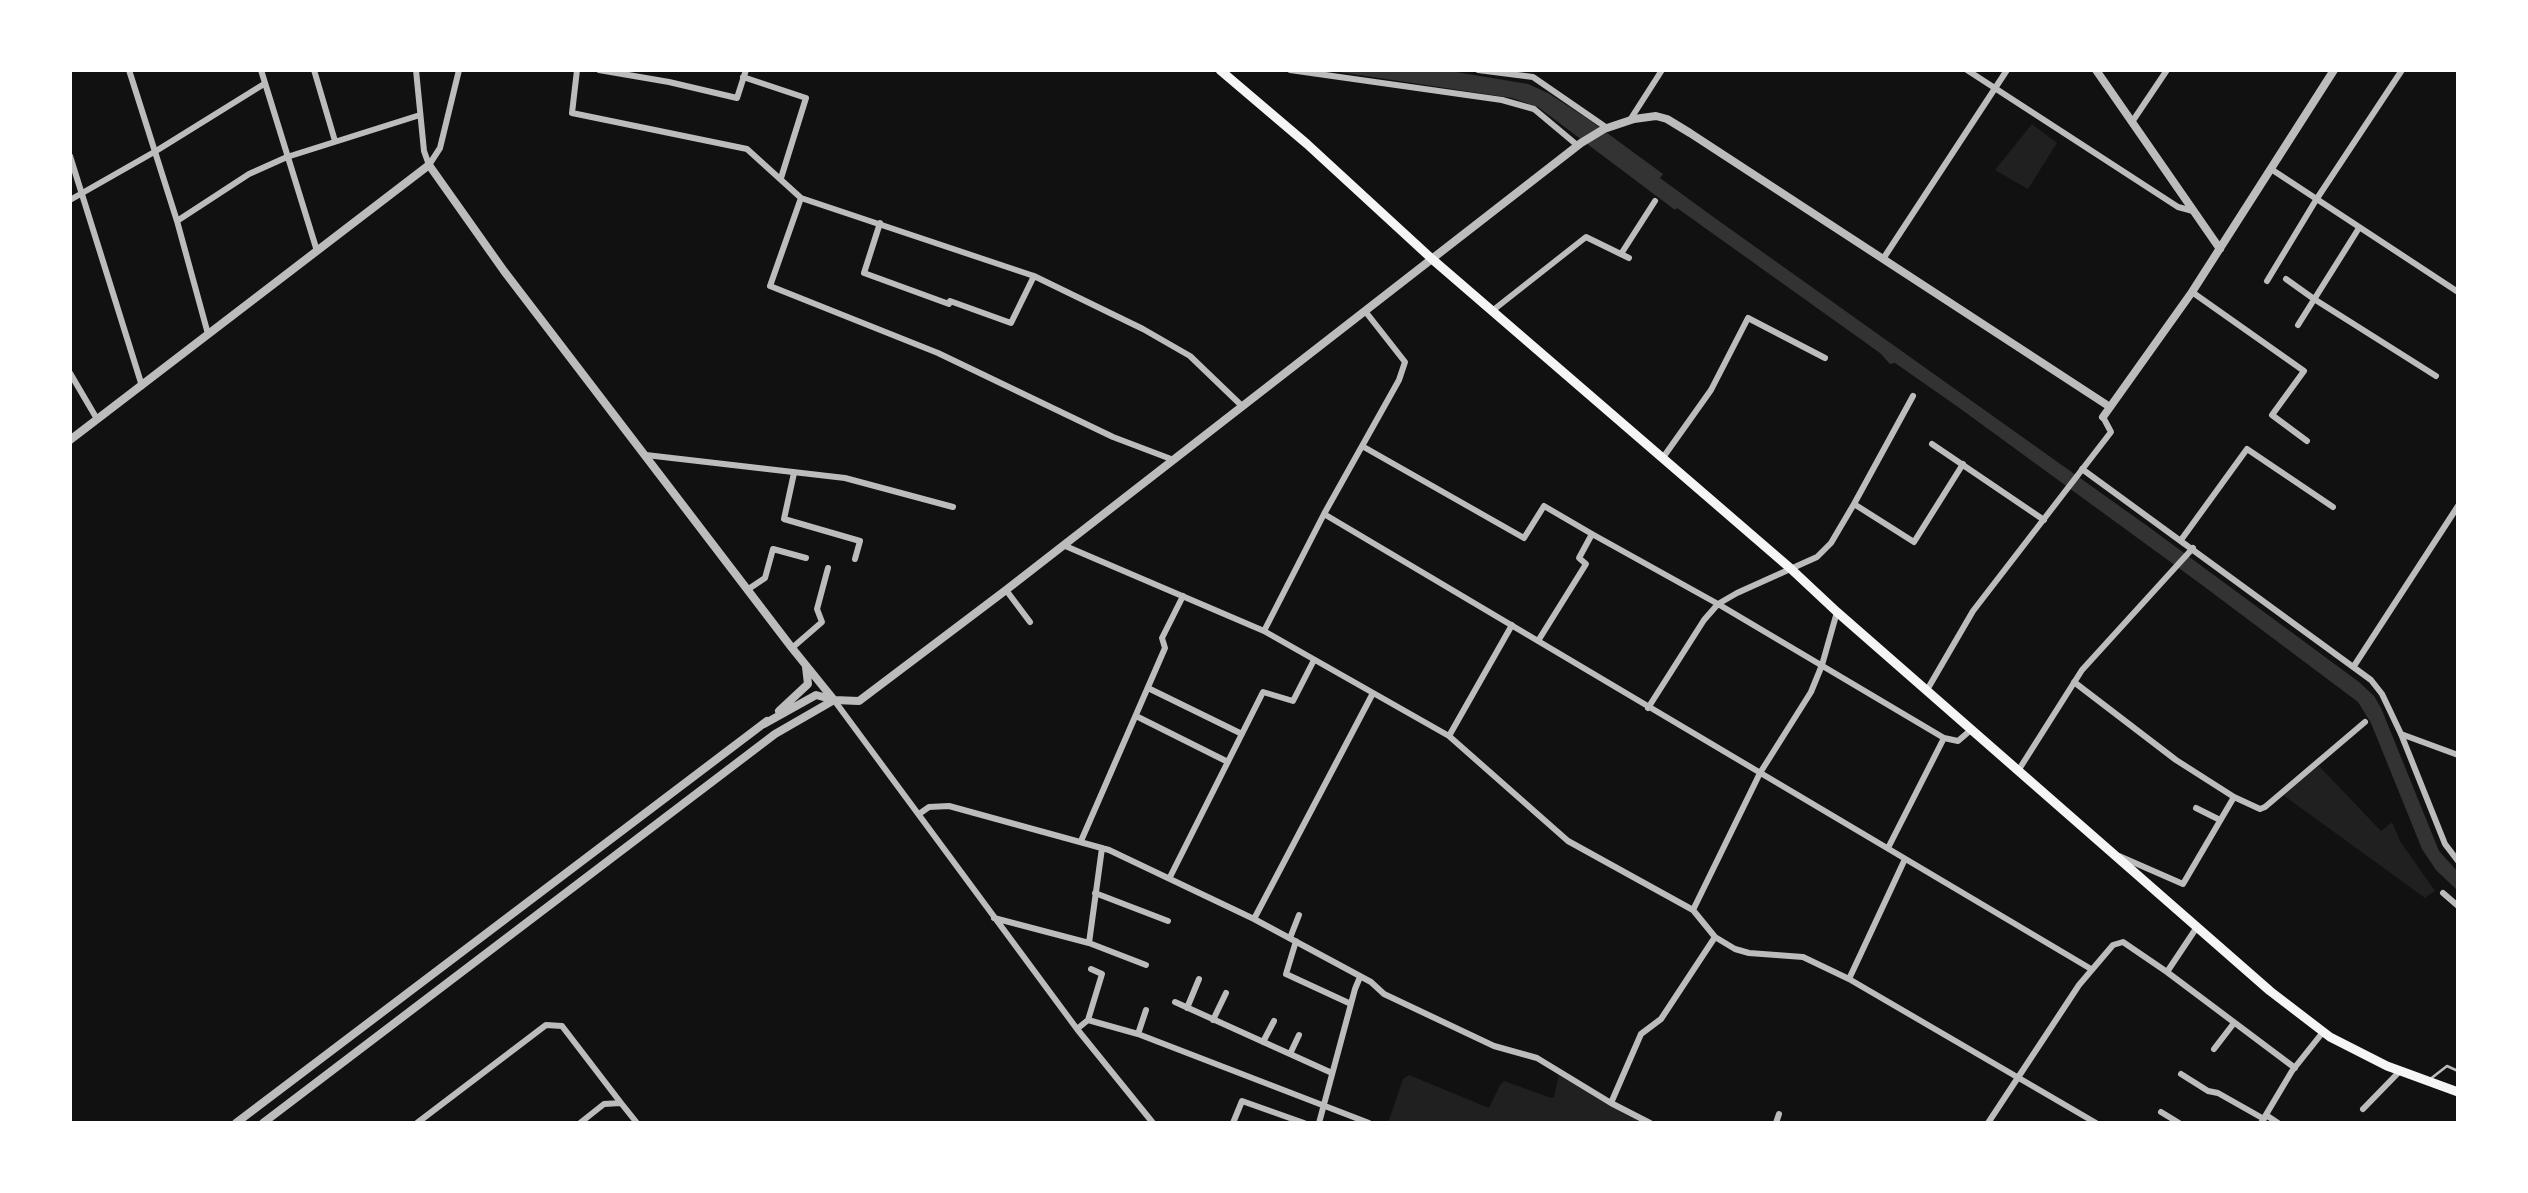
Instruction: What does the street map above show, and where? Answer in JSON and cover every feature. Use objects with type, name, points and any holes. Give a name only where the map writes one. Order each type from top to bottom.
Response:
[{"type":"main road","points":[[1220,70],[1307,144],[1432,259],[1790,568],[2270,990],[2323,1032],[2361,1053],[2458,1093]]},
{"type":"street","points":[[129,70],[177,221],[208,334]]},
{"type":"street","points":[[261,70],[317,251]]},
{"type":"street","points":[[314,70],[335,141]]},
{"type":"street","points":[[416,70],[424,151],[429,165],[505,271],[834,700],[1077,1029],[1153,1123]]},
{"type":"street","points":[[70,440],[429,165],[440,148],[458,70]]},
{"type":"street","points":[[577,70],[572,113],[747,149],[801,198],[1034,276],[1143,330],[1190,356],[1242,406]]},
{"type":"street","points":[[599,70],[737,98],[745,73],[806,98],[781,178]]},
{"type":"street","points":[[1290,70],[1502,100],[1534,109],[1579,144]]},
{"type":"street","points":[[1478,70],[1534,74],[1606,128]]},
{"type":"street","points":[[1630,120],[1662,70]]},
{"type":"street","points":[[1967,70],[2178,207],[2193,211]]},
{"type":"street","points":[[1883,259],[2007,70]]},
{"type":"street","points":[[2096,70],[2220,249]]},
{"type":"street","points":[[2132,122],[2167,70]]},
{"type":"street","points":[[1927,690],[1973,611],[2111,432],[2103,417],[2192,292],[2334,70]]},
{"type":"street","points":[[2267,281],[2316,200],[2402,70]]},
{"type":"street","points":[[70,200],[264,85]]},
{"type":"street","points":[[177,221],[249,174],[287,157],[420,116]]},
{"type":"street","points":[[764,724],[816,695],[834,700],[859,701],[1006,590],[1579,144],[1606,128],[1646,116],[1667,119],[2110,407]]},
{"type":"street","points":[[70,156],[142,386]]},
{"type":"street","points":[[2271,169],[2458,292]]},
{"type":"street","points":[[801,198],[770,286],[938,353],[1113,437],[1171,459]]},
{"type":"street","points":[[1621,254],[1655,201]]},
{"type":"street","points":[[880,223],[864,273],[1011,323],[1034,276]]},
{"type":"street","points":[[2298,325],[2359,228]]},
{"type":"street","points":[[1492,311],[1586,237],[1629,258]]},
{"type":"street","points":[[2287,279],[2436,376]]},
{"type":"street","points":[[2192,292],[2304,371],[2272,415],[2307,441]]},
{"type":"street","points":[[1264,631],[1324,514],[1399,380],[1405,362],[1365,311]]},
{"type":"street","points":[[1662,459],[1711,390],[1748,318],[1825,358]]},
{"type":"street","points":[[70,373],[97,419]]},
{"type":"street","points":[[1648,708],[1704,620],[1718,604],[1817,557],[1831,543],[1913,396]]},
{"type":"street","points":[[1932,444],[2044,520]]},
{"type":"street","points":[[1362,446],[1524,538],[1544,506],[1718,604],[1944,738],[1958,741],[1972,729]]},
{"type":"street","points":[[2181,540],[2248,449],[2333,507]]},
{"type":"street","points":[[646,455],[845,478],[953,507]]},
{"type":"street","points":[[1854,504],[1914,542],[1963,464]]},
{"type":"street","points":[[2082,470],[2371,680],[2382,694],[2401,734],[2445,844],[2458,861]]},
{"type":"street","points":[[794,472],[784,519],[860,541],[855,559]]},
{"type":"street","points":[[2354,666],[2458,506]]},
{"type":"street","points":[[1324,514],[2091,969]]},
{"type":"street","points":[[1538,641],[1586,564],[1578,558],[1592,534]]},
{"type":"street","points":[[1063,545],[1264,631],[1448,736],[1568,841],[1693,909],[1715,937],[1735,949],[1748,953],[1803,957],[1849,979],[2096,1123]]},
{"type":"street","points":[[747,590],[765,578],[773,549],[806,558]]},
{"type":"street","points":[[2018,771],[2082,670],[2191,550]]},
{"type":"street","points":[[792,648],[822,622],[817,609],[828,568]]},
{"type":"street","points":[[1006,590],[1030,622]]},
{"type":"street","points":[[1081,841],[1165,649],[1162,638],[1183,596]]},
{"type":"street","points":[[1693,909],[1760,773],[1811,692],[1837,612]]},
{"type":"street","points":[[1448,736],[1512,625]]},
{"type":"street","points":[[1170,877],[1263,692],[1293,701],[1314,660]]},
{"type":"street","points":[[236,1123],[764,724],[808,684],[805,665]]},
{"type":"street","points":[[2074,682],[2176,760],[2234,797],[2260,809],[2365,722]]},
{"type":"street","points":[[1148,688],[1242,734]]},
{"type":"street","points":[[1254,919],[1373,693]]},
{"type":"street","points":[[263,1123],[764,742],[834,700]]},
{"type":"street","points":[[1136,716],[1228,762]]},
{"type":"street","points":[[2401,734],[2458,755]]},
{"type":"street","points":[[1888,849],[1944,738]]},
{"type":"street","points":[[2113,853],[2183,884],[2234,797]]},
{"type":"street","points":[[919,814],[929,807],[949,806],[1102,848],[1170,877],[1293,939],[1371,982],[1384,994],[1494,1046],[1537,1058],[1611,1103],[1650,1123]]},
{"type":"street","points":[[2196,808],[2220,820]]},
{"type":"street","points":[[1089,943],[1102,848]]},
{"type":"street","points":[[1849,979],[1905,859]]},
{"type":"street","points":[[1095,893],[1168,922]]},
{"type":"street","points":[[2443,893],[2458,906]]},
{"type":"street","points":[[1300,915],[1286,974],[1350,1004]]},
{"type":"street","points":[[994,918],[1089,943],[1146,965]]},
{"type":"street","points":[[2167,972],[2197,927]]},
{"type":"street","points":[[1611,1103],[1641,1034],[1661,1019],[1715,937]]},
{"type":"street","points":[[1988,1123],[2016,1077],[2091,969],[2113,945],[2123,942],[2295,1068]]},
{"type":"street","points":[[1077,1029],[1088,1020],[1102,974],[1091,969]]},
{"type":"street","points":[[1319,1123],[1350,1004],[1360,977]]},
{"type":"street","points":[[1187,1008],[1199,979]]},
{"type":"street","points":[[1213,1020],[1226,993]]},
{"type":"street","points":[[1175,1002],[1332,1073]]},
{"type":"street","points":[[1138,1034],[1146,1010]]},
{"type":"street","points":[[1088,1020],[1138,1034],[1369,1123]]},
{"type":"street","points":[[1264,1042],[1274,1021]]},
{"type":"street","points":[[2214,1049],[2234,1023]]},
{"type":"street","points":[[417,1123],[546,1025],[562,1026],[637,1123]]},
{"type":"street","points":[[2264,1119],[2295,1068],[2323,1032]]},
{"type":"street","points":[[1290,1055],[1300,1035]]},
{"type":"street","points":[[2363,1109],[2400,1071]]},
{"type":"street","points":[[2181,1074],[2208,1091],[2218,1093],[2264,1119],[2278,1123]]},
{"type":"street","points":[[1233,1123],[1242,1101],[1304,1123]]},
{"type":"street","points":[[580,1123],[604,1104],[621,1103]]},
{"type":"street","points":[[2161,1112],[2179,1123]]},
{"type":"street","points":[[1776,1123],[1779,1114]]},
{"type":"lane","points":[[2427,1081],[2447,1066],[2458,1071]]},
{"type":"shaded area","points":[[1326,70],[1444,70],[1528,84],[1548,93],[1588,119],[1663,174],[1660,178],[1712,216],[2146,525],[2359,682],[2374,696],[2381,708],[2439,851],[2458,872],[2458,891],[2436,870],[2422,849],[2371,723],[2358,702],[1958,407],[1895,363],[1890,364],[1880,353],[1677,208],[1675,210],[1538,107],[1512,98]]},
{"type":"shaded area","points":[[2032,124],[2057,143],[2028,189],[1995,170]]},
{"type":"shaded area","points":[[2319,766],[2381,831],[2392,822],[2400,841],[2435,891],[2425,898],[2283,795]]},
{"type":"shaded area","points":[[1409,1075],[1489,1108],[1504,1081],[1551,1098],[1554,1097],[1559,1075],[1642,1123],[1388,1123],[1403,1079]]}]
